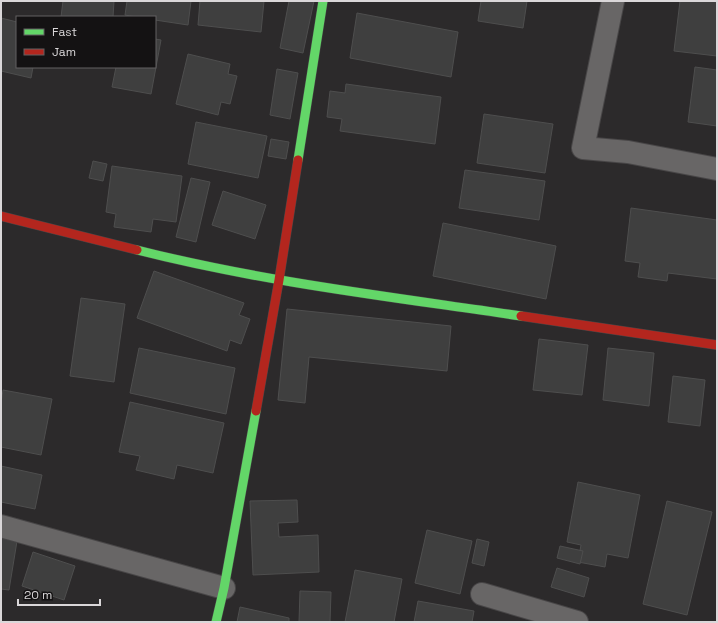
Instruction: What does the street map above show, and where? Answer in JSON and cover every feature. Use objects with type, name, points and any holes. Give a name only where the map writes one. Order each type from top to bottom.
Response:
[{"type":"street","points":[[216,622],[224,588],[279,280],[323,1]]},
{"type":"street","points":[[614,1],[583,148],[628,152],[717,169]]},
{"type":"street","points":[[1,216],[164,257],[279,280],[717,344]]},
{"type":"street","points":[[1,526],[224,588]]},
{"type":"street","points":[[482,594],[577,622]]},
{"type":"building","points":[[63,1],[114,1],[113,16],[61,16]]},
{"type":"building","points":[[127,1],[191,1],[188,25],[156,20],[156,16],[125,15]]},
{"type":"building","points":[[200,1],[264,1],[261,32],[198,25]]},
{"type":"building","points":[[289,1],[314,1],[303,53],[280,48]]},
{"type":"building","points":[[481,1],[527,1],[523,28],[478,21]]},
{"type":"building","points":[[680,1],[717,2],[717,56],[674,51]]},
{"type":"building","points":[[357,13],[458,32],[451,77],[350,58]]},
{"type":"building","points":[[1,18],[16,22],[16,68],[33,68],[31,78],[1,71]]},
{"type":"building","points":[[156,39],[161,40],[156,67]]},
{"type":"building","points":[[188,54],[230,64],[228,74],[237,76],[230,104],[221,102],[218,115],[176,104]]},
{"type":"building","points":[[695,67],[717,70],[717,126],[688,122]]},
{"type":"building","points":[[116,68],[156,68],[151,94],[112,87]]},
{"type":"building","points":[[277,69],[298,73],[290,119],[270,115]]},
{"type":"building","points":[[346,84],[441,97],[435,144],[340,131],[342,119],[327,117],[330,91],[345,93]]},
{"type":"building","points":[[484,114],[553,124],[545,173],[477,163]]},
{"type":"building","points":[[196,122],[267,136],[258,178],[188,164]]},
{"type":"building","points":[[271,139],[289,142],[286,159],[268,156]]},
{"type":"building","points":[[93,161],[107,164],[103,181],[89,178]]},
{"type":"building","points":[[112,166],[182,176],[176,222],[153,219],[151,232],[114,227],[116,214],[106,212]]},
{"type":"building","points":[[465,170],[545,181],[539,220],[459,208]]},
{"type":"building","points":[[191,178],[210,182],[196,242],[176,237]]},
{"type":"building","points":[[223,191],[266,205],[255,239],[212,225]]},
{"type":"building","points":[[631,208],[717,220],[717,279],[668,273],[667,281],[638,277],[640,263],[625,261]]},
{"type":"building","points":[[443,223],[556,246],[546,299],[433,276]]},
{"type":"building","points":[[154,271],[244,303],[239,315],[250,319],[241,344],[230,340],[227,351],[137,318]]},
{"type":"building","points":[[81,298],[125,304],[114,382],[70,376]]},
{"type":"building","points":[[287,309],[451,326],[447,371],[309,357],[305,403],[278,400]]},
{"type":"building","points":[[539,339],[588,345],[582,395],[533,390]]},
{"type":"building","points":[[139,348],[235,368],[226,414],[130,393]]},
{"type":"building","points":[[608,348],[654,353],[649,406],[603,400]]},
{"type":"building","points":[[673,376],[705,380],[700,426],[668,422]]},
{"type":"building","points":[[3,390],[52,399],[41,455],[1,447],[1,403]]},
{"type":"building","points":[[130,402],[224,423],[213,473],[177,465],[174,479],[136,470],[140,456],[119,452]]},
{"type":"building","points":[[1,466],[42,475],[35,509],[1,502]]},
{"type":"building","points":[[578,482],[640,495],[628,558],[607,554],[605,567],[578,562],[581,545],[567,542]]},
{"type":"building","points":[[297,500],[298,522],[278,523],[279,537],[318,535],[319,572],[253,575],[250,501]]},
{"type":"building","points":[[667,501],[712,512],[687,615],[643,604]]},
{"type":"building","points":[[427,530],[472,541],[460,594],[415,583]]},
{"type":"building","points":[[1,532],[18,535],[9,590],[1,589]]},
{"type":"building","points":[[477,539],[489,542],[484,566],[472,563]]},
{"type":"building","points":[[560,546],[583,551],[580,564],[557,558]]},
{"type":"building","points":[[33,552],[75,566],[64,600],[22,586]]},
{"type":"building","points":[[557,568],[589,578],[584,597],[551,587]]},
{"type":"building","points":[[355,570],[402,579],[394,622],[345,622]]},
{"type":"building","points":[[300,591],[331,592],[330,622],[299,622]]},
{"type":"building","points":[[418,601],[474,611],[472,622],[414,622]]},
{"type":"building","points":[[240,607],[289,618],[289,622],[237,622]]},
{"type":"traffic: fast","points":[[298,160],[323,1]]},
{"type":"traffic: fast","points":[[137,250],[280,280],[521,316]]},
{"type":"traffic: fast","points":[[216,622],[224,588],[256,411]]},
{"type":"traffic: jam","points":[[256,411],[298,160]]},
{"type":"traffic: jam","points":[[1,216],[137,250]]},
{"type":"traffic: jam","points":[[521,316],[717,345]]}]
